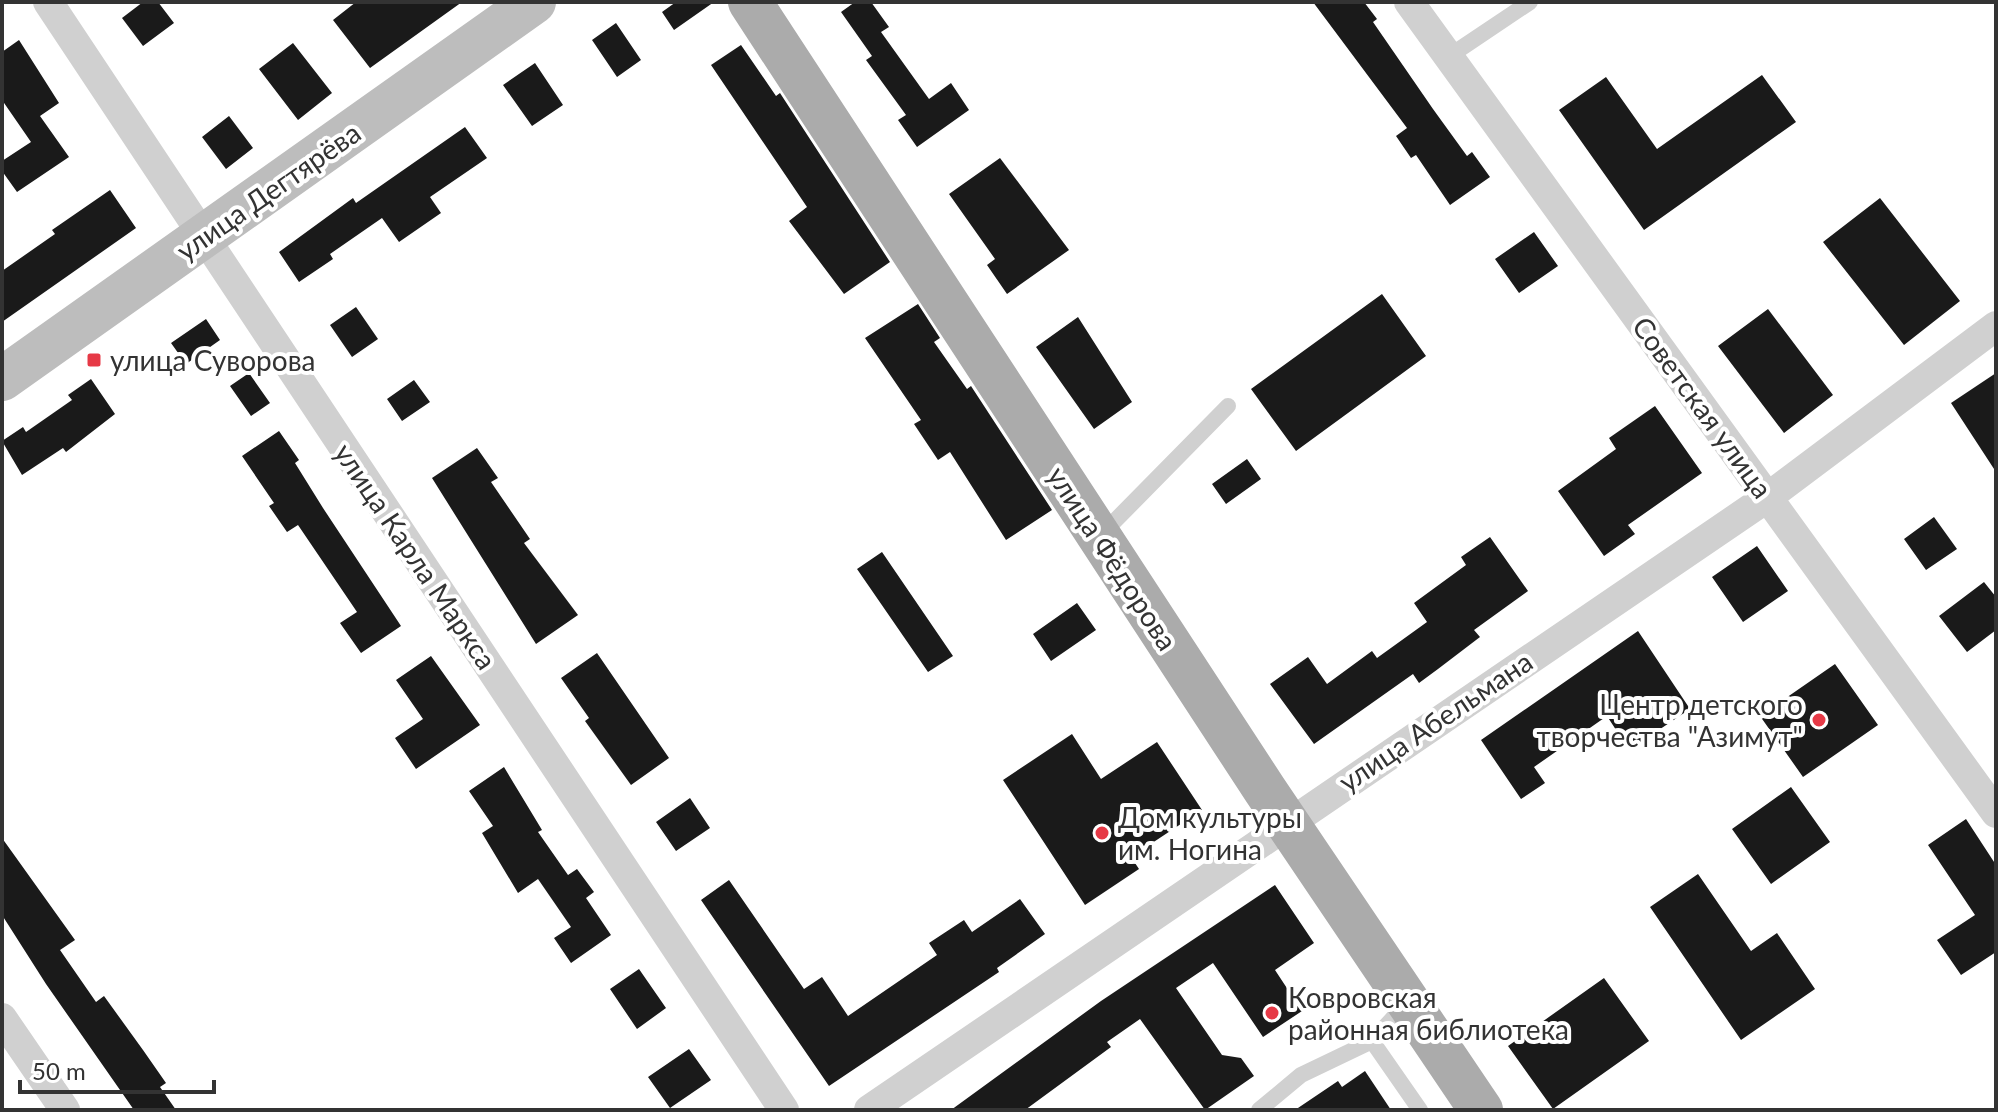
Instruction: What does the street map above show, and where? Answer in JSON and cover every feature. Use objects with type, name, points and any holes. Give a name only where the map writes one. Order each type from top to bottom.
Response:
[{"type":"main road","name":"улица Дегтярёва","points":[[2,379],[534,2]]},
{"type":"main road","name":"улица Фёдорова","points":[[750,2],[1406,1004],[1481,1110]]},
{"type":"street","name":"улица Карла Маркса","points":[[48,2],[784,1110]]},
{"type":"street","name":"Советская улица","points":[[1409,2],[1996,813]]},
{"type":"street","name":"улица Абельмана","points":[[869,1110],[1286,822],[1768,497],[1996,326]]},
{"type":"street","points":[[2,1018],[65,1110]]},
{"type":"lane","points":[[1448,57],[1530,2]]},
{"type":"lane","points":[[1099,537],[1228,406]]},
{"type":"lane","points":[[1259,1110],[1301,1075],[1372,1041],[1406,1004]]},
{"type":"lane","points":[[1372,1041],[1420,1110]]},
{"type":"building","points":[[143,2],[158,2],[174,23],[143,46],[122,18]]},
{"type":"building","points":[[356,2],[462,2],[370,68],[333,20]]},
{"type":"building","points":[[676,2],[714,2],[674,30],[662,12]]},
{"type":"building","points":[[855,2],[871,2],[889,27],[881,32],[929,99],[951,83],[969,110],[917,147],[898,120],[906,115],[866,60],[872,56],[841,12]]},
{"type":"building","points":[[1313,2],[1364,2],[1377,19],[1373,22],[1433,109],[1467,156],[1472,152],[1490,177],[1450,205],[1416,155],[1411,158],[1396,136],[1407,128]]},
{"type":"building","points":[[616,23],[641,60],[617,77],[592,40]]},
{"type":"building","points":[[19,40],[59,103],[40,116],[69,157],[17,192],[2,171],[2,161],[31,142],[2,100],[2,52]]},
{"type":"building","points":[[293,43],[332,93],[298,120],[259,69]]},
{"type":"building","points":[[741,45],[776,96],[780,93],[890,262],[844,294],[789,221],[807,207],[711,65]]},
{"type":"building","points":[[535,63],[563,105],[532,126],[503,85]]},
{"type":"building","points":[[1762,75],[1796,122],[1644,230],[1559,110],[1606,77],[1657,149]]},
{"type":"building","points":[[229,116],[253,148],[226,169],[202,137]]},
{"type":"building","points":[[465,127],[487,158],[430,197],[441,213],[399,242],[382,218],[330,254],[333,259],[299,282],[279,252],[353,198],[356,203]]},
{"type":"building","points":[[1000,158],[1069,250],[1007,294],[987,265],[995,259],[949,194]]},
{"type":"building","points":[[110,190],[136,228],[2,322],[2,271],[55,234],[52,230]]},
{"type":"building","points":[[1880,198],[1960,301],[1904,345],[1823,242]]},
{"type":"building","points":[[1534,232],[1558,266],[1519,293],[1495,259]]},
{"type":"building","points":[[1382,294],[1426,356],[1296,451],[1251,389]]},
{"type":"building","points":[[918,304],[940,338],[934,342],[967,389],[971,386],[1052,510],[1006,540],[950,452],[938,460],[914,424],[921,420],[865,338]]},
{"type":"building","points":[[356,307],[378,339],[352,357],[330,325]]},
{"type":"building","points":[[1768,309],[1833,395],[1784,433],[1718,346]]},
{"type":"building","points":[[1078,317],[1132,402],[1094,429],[1036,347]]},
{"type":"building","points":[[206,319],[220,340],[186,364],[171,343]]},
{"type":"building","points":[[249,373],[270,403],[251,416],[230,386]]},
{"type":"building","points":[[1996,373],[1996,472],[1951,403]]},
{"type":"building","points":[[91,379],[115,414],[66,452],[63,448],[22,475],[2,441],[23,427],[26,432],[72,400],[68,395]]},
{"type":"building","points":[[414,380],[430,402],[402,421],[387,399]]},
{"type":"building","points":[[1655,406],[1702,473],[1628,525],[1635,534],[1604,556],[1558,491],[1616,449],[1609,438]]},
{"type":"building","points":[[279,431],[299,460],[295,463],[323,508],[401,626],[361,653],[340,623],[357,612],[298,525],[287,532],[269,506],[274,503],[242,456]]},
{"type":"building","points":[[477,448],[498,478],[491,482],[530,539],[524,543],[578,615],[536,644],[432,478]]},
{"type":"building","points":[[1247,459],[1261,479],[1226,504],[1212,484]]},
{"type":"building","points":[[1934,517],[1957,549],[1926,570],[1904,539]]},
{"type":"building","points":[[1490,537],[1528,591],[1474,630],[1480,637],[1419,683],[1413,674],[1314,744],[1270,684],[1308,657],[1327,684],[1372,651],[1377,658],[1427,622],[1414,603],[1466,565],[1461,557]]},
{"type":"building","points":[[1757,546],[1788,591],[1743,622],[1712,577]]},
{"type":"building","points":[[882,552],[953,656],[928,672],[857,569]]},
{"type":"building","points":[[1984,582],[1996,597],[1996,630],[1967,652],[1939,616]]},
{"type":"building","points":[[1077,603],[1096,630],[1051,661],[1033,634]]},
{"type":"building","points":[[1638,631],[1690,709],[1629,750],[1607,716],[1534,767],[1545,783],[1521,799],[1481,740]]},
{"type":"building","points":[[597,653],[669,758],[631,785],[585,721],[589,718],[561,678]]},
{"type":"building","points":[[431,656],[480,725],[416,769],[395,738],[423,719],[396,680]]},
{"type":"building","name":"Центр детского творчества \"Азимут\"","points":[[1835,664],[1878,725],[1803,777],[1760,716]]},
{"type":"building","name":"Дом культуры им. Ногина","points":[[1072,734],[1101,779],[1157,742],[1202,810],[1131,857],[1139,869],[1085,905],[1003,780]]},
{"type":"building","points":[[504,767],[542,830],[538,832],[568,875],[577,869],[594,892],[586,898],[611,935],[571,963],[554,938],[571,927],[538,879],[518,893],[482,833],[493,826],[469,791]]},
{"type":"building","points":[[1791,787],[1830,842],[1771,884],[1732,829]]},
{"type":"building","points":[[690,798],[710,828],[676,851],[656,822]]},
{"type":"building","points":[[1966,819],[1996,865],[1996,952],[1961,975],[1937,940],[1975,915],[1928,845]]},
{"type":"building","points":[[2,838],[75,940],[60,950],[96,1002],[104,996],[166,1083],[160,1087],[176,1110],[134,1110],[46,984],[2,915]]},
{"type":"building","points":[[1698,874],[1751,951],[1777,933],[1815,989],[1741,1040],[1650,907]]},
{"type":"building","points":[[729,880],[804,989],[822,977],[848,1016],[937,955],[929,943],[964,920],[972,932],[1020,899],[1045,934],[997,968],[999,972],[829,1086],[701,900]]},
{"type":"building","points":[[1275,885],[1314,943],[1275,970],[1302,1011],[1263,1037],[1213,963],[1176,988],[1222,1055],[1241,1058],[1254,1076],[1205,1110],[1140,1019],[1107,1042],[1111,1047],[1025,1110],[951,1110],[1101,1001]]},
{"type":"building","points":[[639,969],[666,1008],[637,1029],[610,989]]},
{"type":"building","points":[[1604,978],[1649,1041],[1553,1109],[1508,1046]]},
{"type":"building","points":[[689,1049],[711,1080],[670,1108],[648,1077]]},
{"type":"building","points":[[1365,1071],[1391,1110],[1295,1110],[1338,1081],[1342,1087]]},
{"type":"place","name":"улица Суворова","points":[[94,360]]},
{"type":"place","name":"Центр детского творчества \"Азимут\"","points":[[1819,720]]},
{"type":"place","name":"Дом культуры им. Ногина","points":[[1102,833]]},
{"type":"place","name":"Ковровская районная библиотека","points":[[1272,1013]]}]
